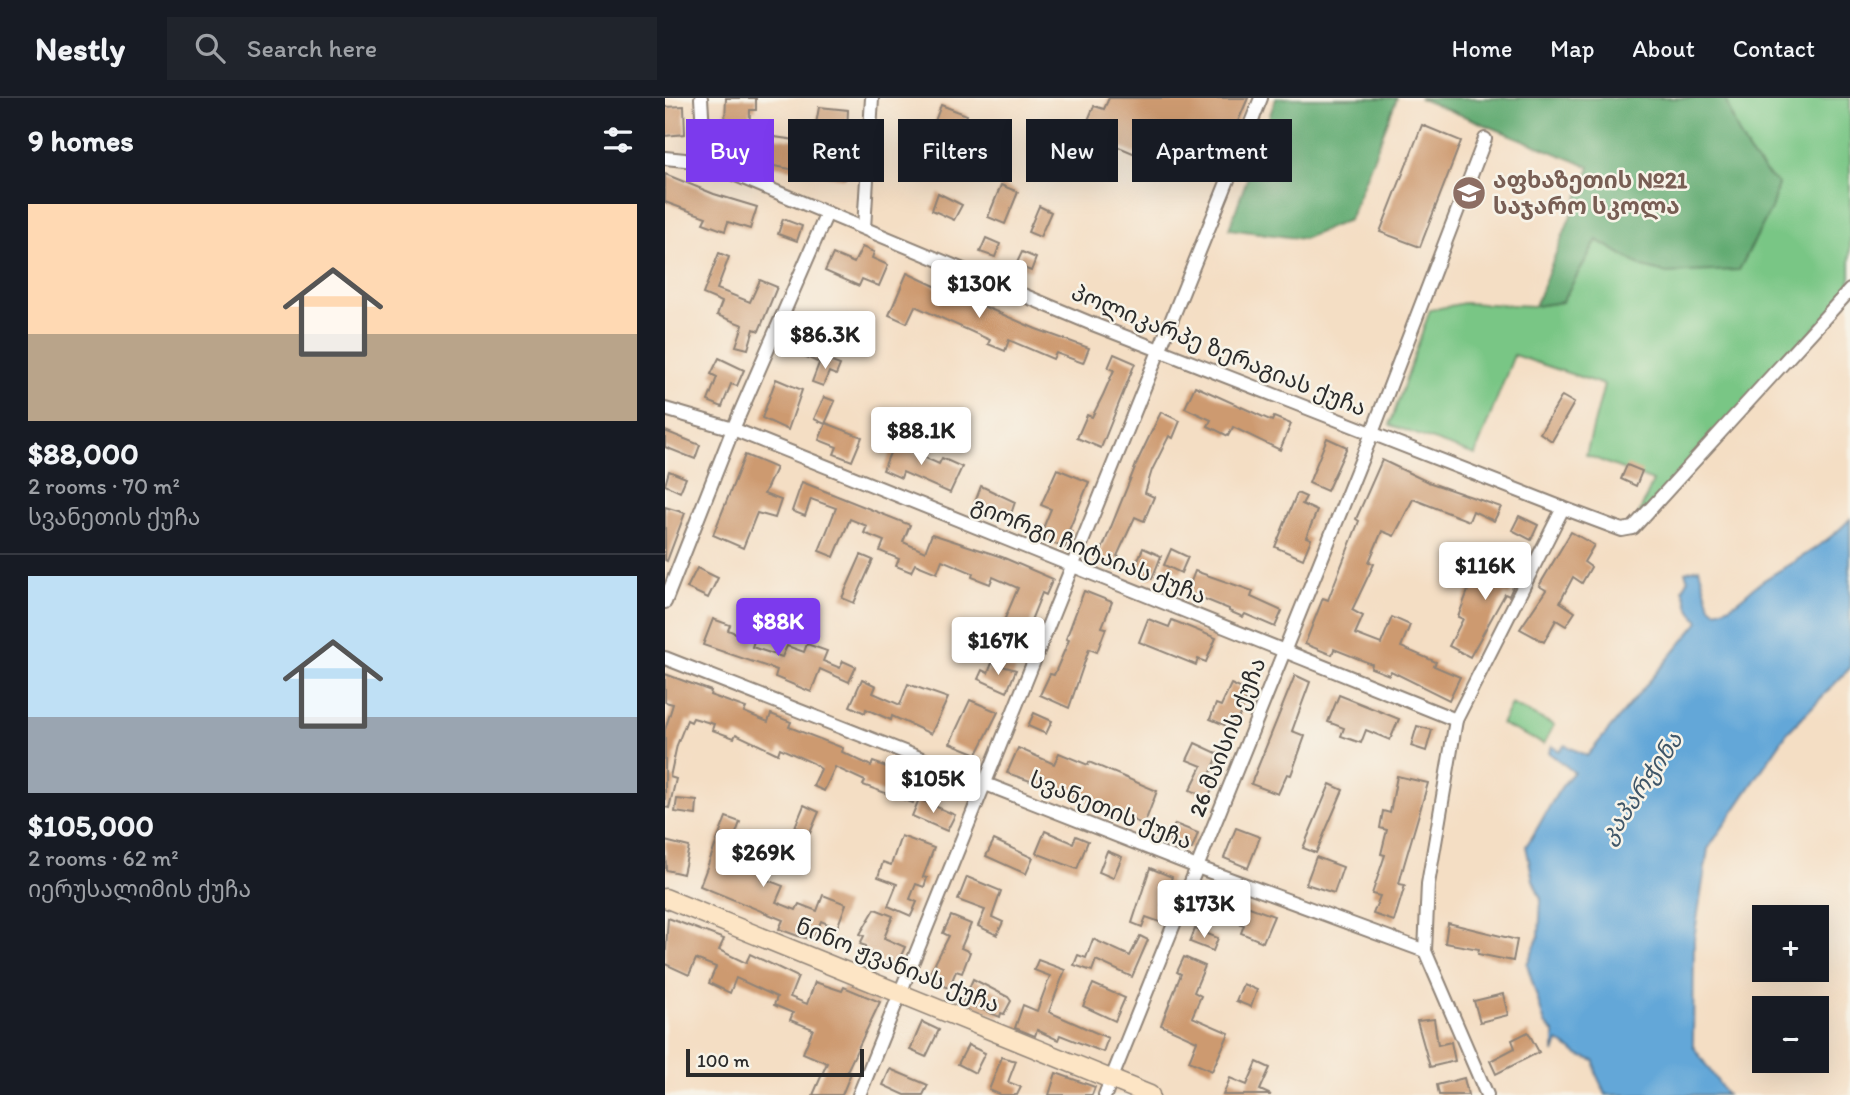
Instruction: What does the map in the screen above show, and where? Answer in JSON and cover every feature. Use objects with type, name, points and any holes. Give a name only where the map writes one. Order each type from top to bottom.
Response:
[{"type":"street","points":[[701,98],[702,119]]},
{"type":"street","points":[[864,229],[872,98]]},
{"type":"street","points":[[859,1095],[1261,98]]},
{"type":"street","name":"26 მაისის ქუჩა","points":[[1108,1087],[1372,433],[1485,139]]},
{"type":"street","name":"პოლიკარპე ზერაგიას ქუჩა","points":[[665,158],[686,160]]},
{"type":"street","name":"პოლიკარპე ზერაგიას ქუჩა","points":[[753,182],[1160,350],[1622,530],[1633,528],[1850,290]]},
{"type":"street","points":[[665,602],[733,429],[827,213]]},
{"type":"street","name":"გიორგი ჩიტაიას ქუჩა","points":[[665,409],[733,429],[1456,720]]},
{"type":"street","points":[[1486,1095],[1425,951],[1435,831],[1456,720],[1563,508]]},
{"type":"street","name":"სვანეთის ქუჩა","points":[[665,658],[1197,867],[1425,951]]},
{"type":"street","name":"ნინო ჟვანიას ქუჩა","points":[[665,898],[900,992],[1108,1087],[1150,1095]]},
{"type":"green space","points":[[1276,98],[1397,98],[1349,220],[1303,239],[1229,229],[1246,182],[1292,182],[1292,119],[1268,119]]},
{"type":"green space","points":[[1419,98],[1725,98],[1751,155],[1778,184],[1771,209],[1739,270],[1665,273],[1643,267],[1597,240],[1562,302],[1535,306],[1590,167]]},
{"type":"green space","points":[[1725,98],[1850,98],[1850,290],[1633,528],[1653,481],[1586,455],[1604,385],[1514,355],[1475,455],[1390,425],[1430,310],[1464,303],[1535,306],[1561,302],[1597,240],[1643,267],[1739,270],[1771,209],[1778,184],[1745,146]]},
{"type":"green space","points":[[1511,704],[1554,725],[1544,744],[1501,724]]},
{"type":"water","name":"კაპარჭინა","points":[[1850,519],[1850,668],[1787,733],[1708,849],[1694,939],[1693,1046],[1727,1095],[1606,1095],[1596,1074],[1595,1061],[1580,1056],[1558,1041],[1554,1053],[1554,1032],[1545,1024],[1527,964],[1539,936],[1541,899],[1533,880],[1526,846],[1560,789],[1574,772],[1549,753],[1552,746],[1559,751],[1565,745],[1587,756],[1699,622],[1689,608],[1683,589],[1688,580],[1685,572],[1699,568],[1710,606],[1716,611],[1723,609],[1819,546]]},
{"type":"building","points":[[726,98],[756,98],[756,110],[750,110],[750,119],[725,119]]},
{"type":"building","points":[[1109,98],[1248,98],[1239,119],[1132,119],[1132,153],[1118,147],[1118,119],[1088,119],[1094,106],[1104,109]]},
{"type":"building","points":[[941,105],[967,115],[966,119],[936,119]]},
{"type":"building","points":[[684,106],[685,134],[665,136],[665,107]]},
{"type":"building","points":[[819,107],[848,110],[848,119],[817,119]]},
{"type":"building","points":[[1422,125],[1461,141],[1420,247],[1380,232]]},
{"type":"building","points":[[774,137],[788,139],[788,169],[774,166]]},
{"type":"building","points":[[665,174],[714,194],[757,207],[750,229],[728,222],[725,231],[703,223],[706,217],[665,202]]},
{"type":"building","points":[[1001,185],[1018,192],[1005,224],[988,217]]},
{"type":"building","points":[[938,193],[962,205],[954,220],[932,210]]},
{"type":"building","points":[[1039,206],[1051,212],[1040,237],[1028,232]]},
{"type":"building","points":[[783,219],[802,226],[797,241],[778,234]]},
{"type":"building","points":[[986,238],[1000,244],[995,257],[980,252]]},
{"type":"building","points":[[862,247],[874,252],[872,258],[888,265],[879,286],[862,279],[859,286],[825,271],[833,254],[854,263]]},
{"type":"building","points":[[1022,252],[1036,258],[1031,271],[1016,265]]},
{"type":"building","points":[[719,253],[729,257],[717,289],[750,302],[760,280],[777,287],[759,331],[754,329],[748,349],[736,346],[743,325],[717,315],[722,302],[703,294]]},
{"type":"building","points":[[907,273],[952,294],[953,291],[977,301],[976,303],[1036,329],[1089,348],[1083,363],[1056,353],[1053,359],[1009,340],[1005,351],[988,344],[990,340],[915,306],[907,323],[889,315]]},
{"type":"building","points":[[798,330],[825,343],[817,362],[789,349]]},
{"type":"building","points":[[1114,354],[1135,363],[1101,448],[1077,438],[1087,415],[1092,417],[1103,395],[1114,370],[1108,368]]},
{"type":"building","points":[[719,358],[744,370],[737,386],[731,384],[722,407],[708,401],[717,377],[711,374]]},
{"type":"building","points":[[821,358],[840,365],[836,375],[829,372],[823,386],[812,382]]},
{"type":"building","points":[[776,379],[802,390],[788,430],[762,418]]},
{"type":"building","points":[[1195,386],[1272,421],[1274,417],[1291,424],[1280,450],[1233,427],[1228,436],[1208,426],[1211,420],[1185,408]]},
{"type":"building","points":[[1562,396],[1574,403],[1552,441],[1540,433]]},
{"type":"building","points":[[824,397],[835,401],[825,424],[814,419]]},
{"type":"building","points":[[1161,412],[1180,421],[1173,438],[1169,436],[1152,470],[1145,493],[1154,497],[1144,521],[1135,517],[1114,569],[1097,562],[1138,460]]},
{"type":"building","points":[[826,423],[862,437],[852,461],[834,454],[837,447],[819,440]]},
{"type":"building","points":[[665,431],[700,445],[695,459],[665,447]]},
{"type":"building","points":[[896,438],[914,446],[912,452],[939,464],[942,458],[962,467],[950,493],[903,472],[901,478],[883,470]]},
{"type":"building","points":[[1327,438],[1347,447],[1327,491],[1309,483]]},
{"type":"building","points":[[745,455],[776,468],[764,494],[781,500],[775,518],[757,513],[743,548],[713,535]]},
{"type":"building","points":[[1382,460],[1428,482],[1501,507],[1494,521],[1473,511],[1469,521],[1413,499],[1394,536],[1382,531],[1369,562],[1374,564],[1352,610],[1363,616],[1355,634],[1381,644],[1392,617],[1410,625],[1401,647],[1436,662],[1434,666],[1460,677],[1449,700],[1391,671],[1389,675],[1371,668],[1372,664],[1334,649],[1332,655],[1305,644],[1323,598],[1328,600],[1359,521],[1356,519]]},
{"type":"building","points":[[1627,465],[1642,471],[1636,486],[1621,479]]},
{"type":"building","points":[[1057,469],[1089,482],[1069,530],[1072,532],[1065,548],[1039,538],[1051,509],[1041,505]]},
{"type":"building","points":[[669,471],[686,478],[680,492],[665,485]]},
{"type":"building","points":[[802,482],[910,525],[903,542],[925,552],[932,534],[1002,557],[1053,579],[1046,595],[1042,593],[1028,628],[1033,630],[1025,649],[997,637],[1018,588],[993,577],[990,584],[972,577],[973,573],[942,560],[937,573],[915,564],[911,572],[896,566],[899,559],[880,551],[884,541],[864,533],[867,526],[850,519],[834,557],[819,551],[836,508],[811,499],[805,516],[792,511]]},
{"type":"building","points":[[981,486],[1015,502],[1010,517],[974,505]]},
{"type":"building","points":[[1297,493],[1306,497],[1302,504],[1317,511],[1306,537],[1311,539],[1303,559],[1275,547]]},
{"type":"building","points":[[665,507],[685,513],[667,561],[665,560]]},
{"type":"building","points":[[1519,516],[1538,525],[1531,540],[1512,530]]},
{"type":"building","points":[[1571,532],[1594,545],[1584,562],[1591,567],[1582,583],[1573,577],[1560,602],[1575,612],[1566,626],[1556,620],[1544,642],[1520,629],[1546,590],[1539,586]]},
{"type":"building","points":[[1143,548],[1161,556],[1152,579],[1133,571]]},
{"type":"building","points":[[1171,549],[1188,557],[1181,573],[1164,565]]},
{"type":"building","points":[[1504,550],[1525,560],[1509,596],[1505,594],[1470,657],[1449,646],[1463,619],[1458,617],[1471,583],[1481,588]]},
{"type":"building","points":[[861,555],[873,560],[854,603],[842,598]]},
{"type":"building","points":[[697,568],[718,578],[708,598],[687,588]]},
{"type":"building","points":[[1195,571],[1253,591],[1251,597],[1282,611],[1275,627],[1245,614],[1243,617],[1187,592]]},
{"type":"building","points":[[1084,591],[1112,602],[1102,627],[1106,628],[1097,652],[1089,649],[1069,708],[1040,695],[1050,674],[1054,675],[1069,640],[1066,639]]},
{"type":"building","points":[[713,619],[730,625],[728,630],[754,641],[752,647],[782,657],[787,646],[804,652],[807,644],[827,651],[823,661],[840,668],[843,661],[856,667],[849,682],[820,669],[811,692],[775,677],[777,670],[703,645]]},
{"type":"building","points":[[1148,619],[1169,627],[1172,620],[1216,638],[1206,662],[1198,659],[1196,665],[1139,642]]},
{"type":"building","points":[[992,663],[1016,670],[1007,692],[978,679],[982,670],[988,673]]},
{"type":"building","points":[[665,674],[711,691],[710,695],[746,708],[744,712],[768,722],[771,714],[791,722],[789,727],[843,748],[842,752],[871,766],[873,762],[922,780],[913,803],[863,785],[865,781],[835,767],[824,791],[813,786],[821,769],[813,763],[780,748],[778,754],[736,734],[734,738],[712,730],[714,724],[693,718],[691,722],[687,720],[677,745],[670,777],[676,779],[669,808],[665,807],[665,730],[673,704],[665,702]]},
{"type":"building","points":[[1295,675],[1310,682],[1292,731],[1305,736],[1291,775],[1287,774],[1278,794],[1251,784]]},
{"type":"building","points":[[862,679],[876,686],[873,693],[900,705],[908,684],[948,698],[931,734],[892,716],[891,720],[866,709],[865,713],[850,706]]},
{"type":"building","points":[[1231,684],[1249,692],[1234,729],[1210,719],[1216,704],[1221,706]]},
{"type":"building","points":[[1339,695],[1399,719],[1390,740],[1366,730],[1361,743],[1341,736],[1344,728],[1328,722]]},
{"type":"building","points":[[970,700],[998,712],[977,754],[950,743]]},
{"type":"building","points":[[1034,713],[1052,721],[1046,734],[1028,726]]},
{"type":"building","points":[[1417,726],[1432,730],[1426,751],[1411,746]]},
{"type":"building","points":[[1195,743],[1219,754],[1209,777],[1217,780],[1208,798],[1190,790],[1202,766],[1187,760]]},
{"type":"building","points":[[1018,748],[1054,764],[1059,753],[1088,765],[1089,762],[1157,791],[1144,825],[1095,803],[1007,773]]},
{"type":"building","points":[[1397,776],[1428,783],[1399,884],[1405,885],[1394,921],[1373,914],[1380,896],[1372,894],[1385,855],[1381,854],[1387,830],[1380,828],[1383,811],[1390,813]]},
{"type":"building","points":[[1330,784],[1343,790],[1316,853],[1303,848]]},
{"type":"building","points":[[677,799],[697,801],[696,815],[675,812]]},
{"type":"building","points":[[919,799],[955,815],[947,831],[912,816]]},
{"type":"building","points":[[804,805],[819,812],[810,833],[795,827]]},
{"type":"building","points":[[726,817],[740,822],[726,861],[747,871],[756,849],[771,855],[762,878],[783,886],[776,902],[796,910],[799,904],[817,911],[823,895],[846,904],[837,928],[821,921],[813,940],[798,936],[779,929],[783,920],[700,886]]},
{"type":"building","points":[[1175,824],[1198,833],[1192,849],[1168,840]]},
{"type":"building","points":[[1236,828],[1260,837],[1248,868],[1224,858]]},
{"type":"building","points":[[1045,831],[1073,843],[1076,836],[1088,841],[1077,869],[1036,853]]},
{"type":"building","points":[[901,836],[934,848],[923,877],[927,878],[924,887],[916,884],[910,899],[917,902],[911,916],[888,906],[897,884],[878,877],[883,862],[891,865]]},
{"type":"building","points":[[994,840],[1033,858],[1026,874],[986,856]]},
{"type":"building","points":[[665,841],[689,847],[683,874],[666,870]]},
{"type":"building","points":[[1107,851],[1122,857],[1113,878],[1099,872]]},
{"type":"building","points":[[1316,857],[1343,867],[1334,893],[1306,884]]},
{"type":"building","points":[[1150,868],[1172,877],[1161,905],[1166,907],[1160,922],[1146,917],[1142,927],[1132,923]]},
{"type":"building","points":[[967,877],[1001,891],[992,917],[1003,922],[997,935],[978,926],[985,910],[958,900]]},
{"type":"building","points":[[1209,892],[1274,916],[1263,942],[1241,933],[1244,925],[1203,909]]},
{"type":"building","points":[[875,909],[893,916],[884,938],[905,947],[895,969],[877,961],[879,956],[865,950],[866,946],[860,944],[864,936],[860,934]]},
{"type":"building","points":[[951,916],[971,924],[961,948],[970,952],[962,973],[956,971],[949,988],[927,979],[949,936],[943,933]]},
{"type":"building","points":[[668,918],[724,939],[719,950],[746,963],[750,954],[798,977],[790,997],[807,1004],[815,982],[842,991],[844,987],[880,1002],[847,1071],[851,1073],[842,1095],[813,1095],[827,1063],[803,1053],[813,1029],[790,1020],[793,1013],[774,1005],[777,997],[736,978],[730,993],[709,983],[716,967],[696,959],[689,975],[665,964]]},
{"type":"building","points":[[1448,923],[1517,940],[1513,961],[1478,954],[1479,949],[1445,943]]},
{"type":"building","points":[[1195,929],[1218,938],[1213,951],[1190,942]]},
{"type":"building","points":[[1140,936],[1148,940],[1132,977],[1096,960],[1092,971],[1074,965],[1078,955],[1086,958],[1093,939],[1130,956]]},
{"type":"building","points":[[1184,957],[1205,966],[1194,992],[1201,996],[1192,1017],[1229,1033],[1212,1071],[1189,1061],[1197,1041],[1161,1025],[1181,974],[1177,972]]},
{"type":"building","points":[[1038,960],[1065,970],[1049,1012],[1108,1038],[1103,1052],[1060,1035],[1058,1040],[1037,1030],[1035,1036],[1015,1028],[1023,1005],[1037,1011],[1050,976],[1034,970]]},
{"type":"building","points":[[973,979],[1008,997],[1011,1001],[1004,1014],[1001,1013],[1000,1017],[963,1002]]},
{"type":"building","points":[[1093,984],[1125,998],[1115,1021],[1083,1006]]},
{"type":"building","points":[[1243,984],[1257,990],[1251,1007],[1236,1001]]},
{"type":"building","points":[[1503,994],[1508,1015],[1480,1022],[1474,1001]]},
{"type":"building","points":[[1434,1019],[1438,1045],[1451,1042],[1455,1061],[1430,1067],[1417,1021]]},
{"type":"building","points":[[922,1022],[939,1030],[926,1057],[910,1050]]},
{"type":"building","points":[[1528,1032],[1539,1052],[1496,1074],[1490,1061],[1515,1048],[1512,1040]]},
{"type":"building","points":[[968,1045],[985,1053],[975,1073],[958,1064]]},
{"type":"building","points":[[1002,1057],[1016,1061],[1008,1082],[1021,1087],[1017,1095],[1001,1095],[989,1090]]},
{"type":"building","points":[[1257,1062],[1270,1068],[1260,1090],[1271,1095],[1223,1095],[1230,1078],[1247,1085]]},
{"type":"building","points":[[890,1069],[928,1085],[923,1095],[905,1095],[883,1085]]},
{"type":"building","points":[[1056,1073],[1095,1087],[1092,1095],[1049,1095]]},
{"type":"building","points":[[1464,1078],[1468,1095],[1439,1095],[1437,1085]]},
{"type":"place","name":"აფხაზეთის №21 საჯარო სკოლა","points":[[1469,193]]}]
